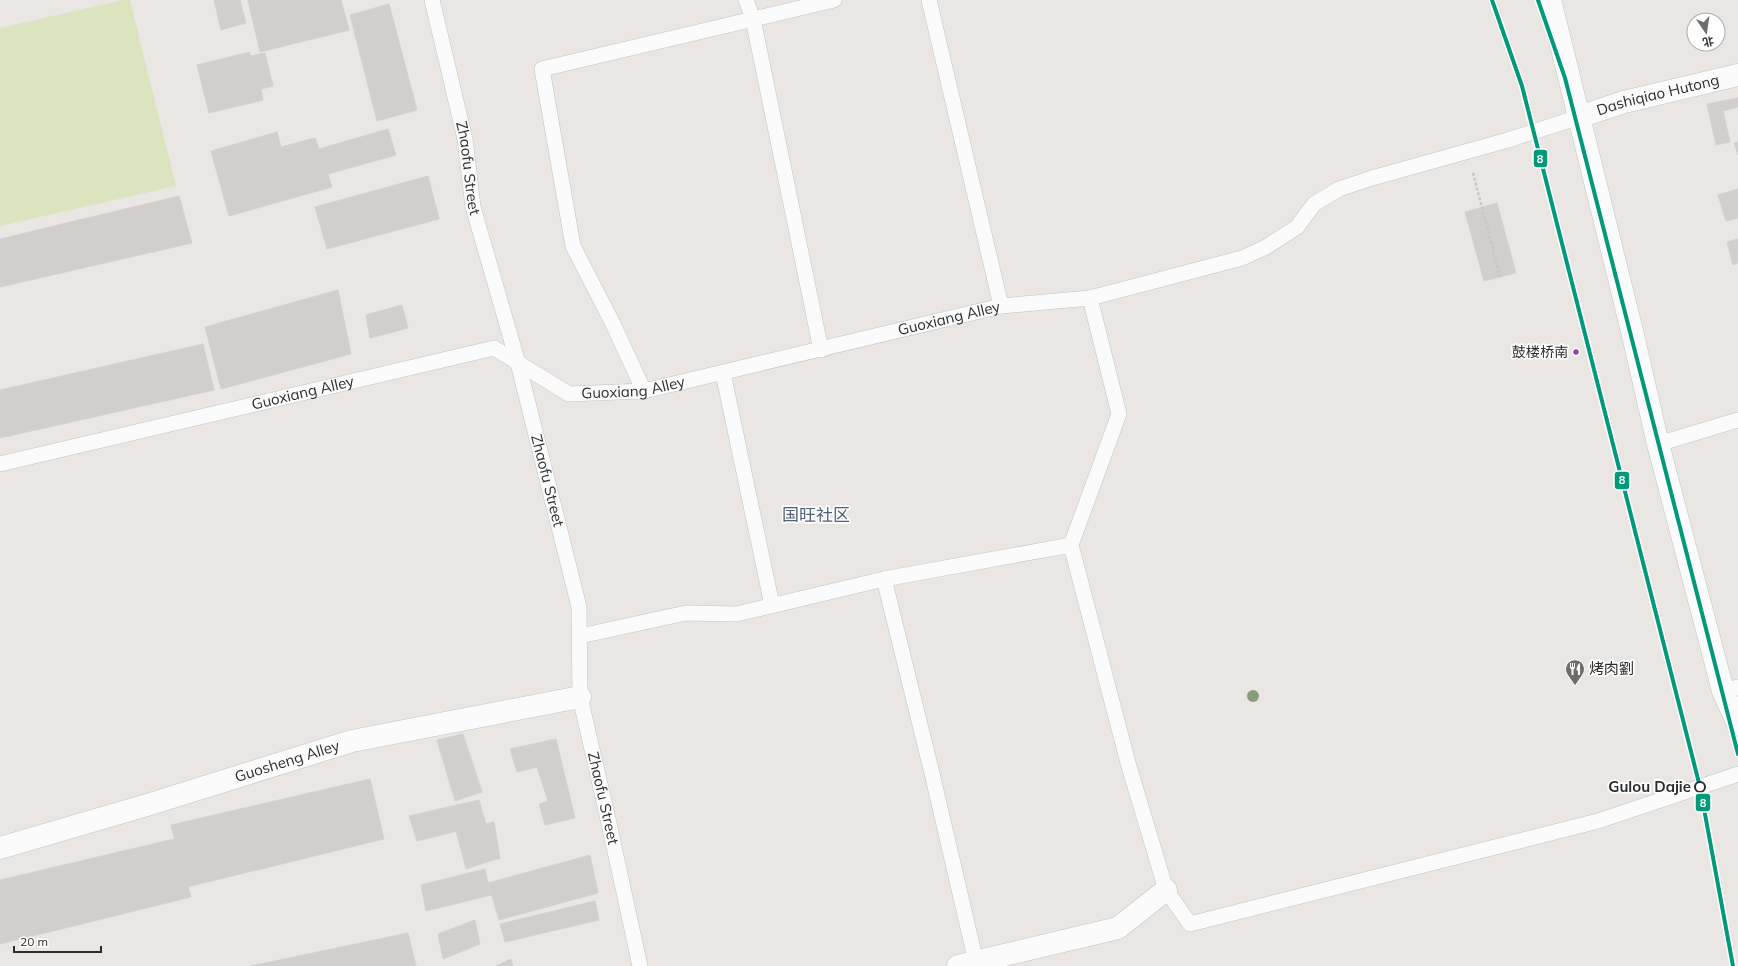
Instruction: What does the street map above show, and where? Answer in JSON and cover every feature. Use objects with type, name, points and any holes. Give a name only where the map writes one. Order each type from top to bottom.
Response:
[{"type":"street","points":[[1550,0],[1632,331],[1658,444],[1731,689],[1738,724]]},
{"type":"street","name":"Dashiqiao Hutong","points":[[1579,117],[1624,102],[1738,75]]},
{"type":"street","name":"Guosheng Alley","points":[[0,848],[147,805],[352,741],[580,697]]},
{"type":"street","points":[[967,964],[1118,928],[1166,890]]},
{"type":"lane","name":"Zhaofu Street","points":[[432,0],[465,139],[473,207],[518,363],[579,607],[580,697],[640,966]]},
{"type":"lane","points":[[746,0],[753,19],[821,350]]},
{"type":"lane","points":[[644,391],[613,324],[573,246],[542,69],[834,0]]},
{"type":"lane","points":[[930,0],[1001,306]]},
{"type":"lane","name":"Guoxiang Alley","points":[[0,464],[494,348],[569,394],[644,391],[1001,306],[1090,298],[1242,258],[1266,247],[1297,227],[1314,204],[1339,189],[1372,178],[1468,152],[1579,117]]},
{"type":"lane","points":[[1090,298],[1119,414],[1071,545],[1128,763],[1166,890],[1190,924],[1598,821],[1738,774]]},
{"type":"lane","points":[[723,372],[772,606]]},
{"type":"lane","points":[[1658,444],[1738,420]]},
{"type":"lane","points":[[580,636],[686,613],[737,614],[884,579],[1071,545]]},
{"type":"lane","points":[[884,579],[931,769],[967,964]]},
{"type":"path","points":[[1468,152],[1500,277]]},
{"type":"green space","points":[[123,0],[130,0],[176,186],[0,226],[0,28]]},
{"type":"building","points":[[214,0],[240,0],[246,23],[221,30]]},
{"type":"building","points":[[248,0],[341,0],[349,30],[260,52]]},
{"type":"building","points":[[389,4],[417,110],[377,121],[350,15]]},
{"type":"building","points":[[250,52],[250,56],[265,53],[273,86],[261,89],[263,100],[209,113],[197,65]]},
{"type":"building","points":[[1738,98],[1738,107],[1723,111],[1730,142],[1716,145],[1707,104]]},
{"type":"building","points":[[388,129],[396,155],[328,174],[332,187],[229,216],[211,151],[277,132],[281,147],[315,138],[319,149]]},
{"type":"building","points":[[1738,142],[1738,155],[1734,143]]},
{"type":"building","points":[[428,176],[439,219],[327,249],[315,207]]},
{"type":"building","points":[[1738,189],[1738,218],[1726,221],[1718,195]]},
{"type":"building","points":[[179,196],[192,243],[0,287],[0,239]]},
{"type":"building","points":[[1497,203],[1516,273],[1484,281],[1465,212]]},
{"type":"building","points":[[1738,239],[1738,263],[1733,265],[1727,242]]},
{"type":"building","points":[[338,290],[351,354],[221,389],[205,327]]},
{"type":"building","points":[[402,305],[408,328],[370,338],[366,315]]},
{"type":"building","points":[[203,344],[214,390],[0,438],[0,390]]},
{"type":"building","points":[[463,734],[482,792],[455,801],[437,740]]},
{"type":"building","points":[[556,739],[575,818],[545,825],[539,804],[548,801],[537,767],[517,772],[510,749]]},
{"type":"building","points":[[370,779],[384,839],[187,887],[171,825]]},
{"type":"building","points":[[479,800],[486,824],[417,841],[409,816]]},
{"type":"building","points":[[494,822],[500,858],[466,869],[456,831]]},
{"type":"building","points":[[174,839],[191,897],[0,944],[0,880]]},
{"type":"building","points":[[590,855],[598,893],[499,920],[488,883]]},
{"type":"building","points":[[485,869],[491,895],[426,911],[421,885]]},
{"type":"building","points":[[595,901],[599,920],[505,942],[500,924]]},
{"type":"building","points":[[475,920],[480,944],[443,959],[438,934]]},
{"type":"building","points":[[408,933],[416,966],[251,966]]},
{"type":"building","points":[[511,959],[513,966],[496,966]]},
{"type":"transit line","name":"8","points":[[1492,0],[1522,86],[1700,787],[1733,966]]},
{"type":"transit line","name":"8","points":[[1538,0],[1565,78],[1738,754]]},
{"type":"place","name":"鼓楼桥南","points":[[1576,352]]},
{"type":"place","name":"烤肉劉","points":[[1575,686]]},
{"type":"place","name":"Gulou Dajie","points":[[1700,787]]},
{"type":"district","name":"国旺社区","points":[[816,515]]}]
